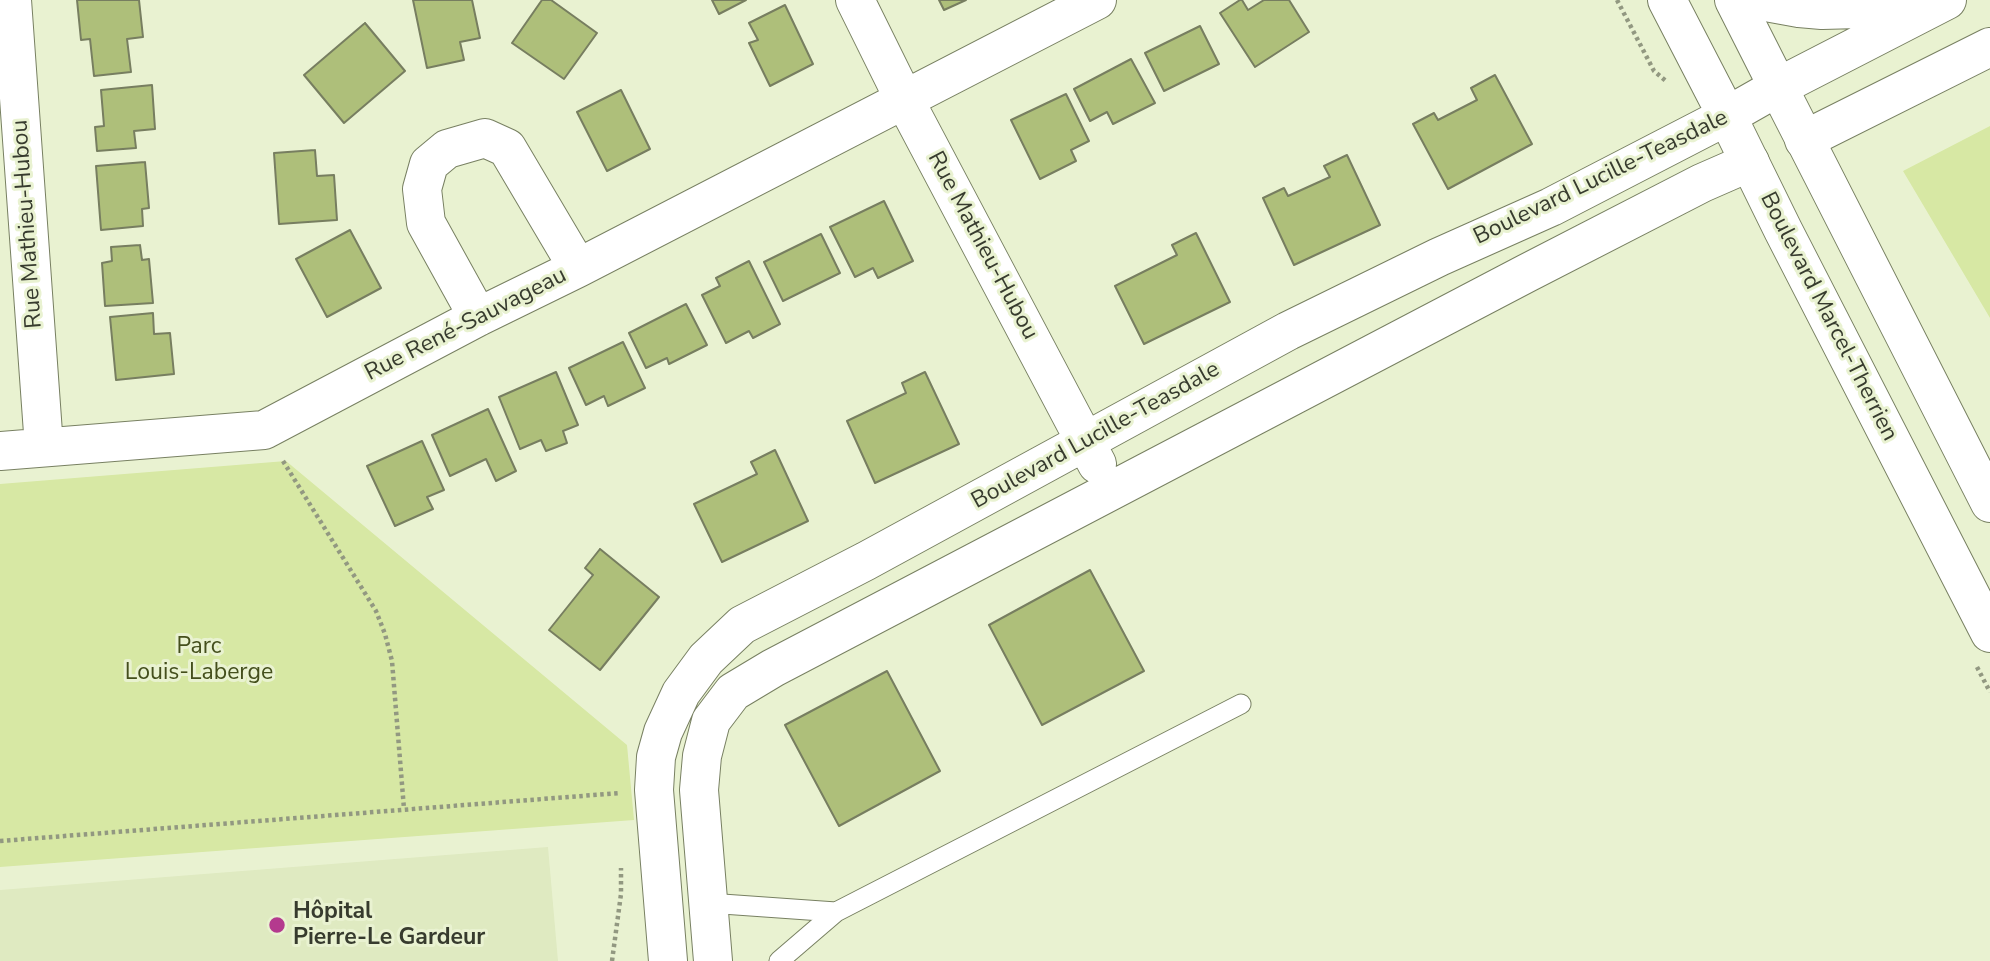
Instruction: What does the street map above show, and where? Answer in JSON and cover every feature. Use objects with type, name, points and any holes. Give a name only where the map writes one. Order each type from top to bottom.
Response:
[{"type":"main road","name":"Rue Mathieu-Hubou","points":[[12,0],[44,447]]},
{"type":"main road","name":"Rue Mathieu-Hubou","points":[[855,0],[904,99],[1110,491]]},
{"type":"main road","name":"Rue René-Sauvageau","points":[[0,451],[264,430],[478,317],[1097,0]]},
{"type":"main road","name":"Boulevard Marcel-Therrien","points":[[1667,0],[1990,633]]},
{"type":"main road","points":[[1734,0],[1990,503]]},
{"type":"main road","points":[[1755,0],[1822,10],[1935,6]]},
{"type":"main road","name":"Boulevard Lucille-Teasdale","points":[[668,961],[654,790],[656,757],[663,732],[681,693],[706,659],[742,625],[866,561],[1287,331],[1439,257],[1551,207],[1935,6]]},
{"type":"main road","points":[[713,961],[699,790],[702,756],[711,722],[733,692],[773,668],[1538,267],[1702,183],[1804,140],[1990,47]]},
{"type":"main road","points":[[478,317],[426,223],[422,189],[429,164],[447,149],[485,138],[507,148],[578,268]]},
{"type":"lane","points":[[779,961],[835,912],[1241,704]]},
{"type":"lane","points":[[708,903],[835,912]]},
{"type":"path","points":[[1617,0],[1654,71]]},
{"type":"path","points":[[264,430],[376,611],[385,634],[392,661],[404,809]]},
{"type":"path","points":[[0,841],[654,790]]},
{"type":"path","points":[[615,793],[616,806]]},
{"type":"path","points":[[612,961],[621,894],[620,857]]},
{"type":"shaded area","name":"Hôpital Pierre-Le Gardeur","points":[[548,847],[558,961],[0,961],[0,890]]},
{"type":"green space","points":[[1990,126],[1990,318],[1903,171]]},
{"type":"green space","name":"Parc Louis-Laberge","points":[[286,461],[627,745],[634,820],[0,867],[0,484]]},
{"type":"building","points":[[77,0],[139,0],[143,37],[127,39],[131,72],[94,76],[90,39],[81,40]]},
{"type":"building","points":[[413,0],[472,0],[480,38],[460,42],[464,60],[427,68]]},
{"type":"building","points":[[542,0],[551,0],[597,33],[564,79],[512,43]]},
{"type":"building","points":[[712,0],[746,0],[719,14]]},
{"type":"building","points":[[939,0],[966,0],[944,10]]},
{"type":"building","points":[[1240,0],[1248,10],[1264,0],[1289,0],[1309,32],[1255,67],[1220,13]]},
{"type":"building","points":[[785,5],[813,64],[770,86],[749,43],[758,40],[749,23]]},
{"type":"building","points":[[365,23],[405,71],[344,123],[304,75]]},
{"type":"building","points":[[1200,26],[1219,64],[1164,91],[1145,53]]},
{"type":"building","points":[[1131,59],[1155,103],[1113,124],[1107,112],[1090,121],[1074,89]]},
{"type":"building","points":[[1495,75],[1532,144],[1448,189],[1413,124],[1434,113],[1438,120],[1477,100],[1471,88]]},
{"type":"building","points":[[152,85],[155,129],[134,131],[136,148],[97,151],[95,127],[104,126],[101,90]]},
{"type":"building","points":[[621,90],[650,149],[607,171],[577,112]]},
{"type":"building","points":[[1066,94],[1089,141],[1071,150],[1076,161],[1040,179],[1011,120]]},
{"type":"building","points":[[315,150],[317,176],[334,175],[337,220],[279,224],[274,153]]},
{"type":"building","points":[[1347,155],[1380,225],[1294,265],[1263,198],[1284,188],[1288,196],[1330,177],[1324,166]]},
{"type":"building","points":[[145,162],[149,208],[142,209],[143,226],[101,230],[96,166]]},
{"type":"building","points":[[884,201],[913,261],[878,278],[873,268],[855,277],[830,227]]},
{"type":"building","points":[[350,230],[381,288],[327,317],[296,259]]},
{"type":"building","points":[[1196,233],[1230,302],[1144,344],[1115,286],[1177,255],[1172,245]]},
{"type":"building","points":[[821,234],[840,273],[783,301],[764,262]]},
{"type":"building","points":[[140,245],[142,260],[149,259],[153,303],[105,306],[102,263],[112,261],[111,247]]},
{"type":"building","points":[[749,261],[780,324],[753,338],[749,331],[726,343],[702,295],[720,286],[716,278]]},
{"type":"building","points":[[686,304],[707,345],[669,364],[667,358],[646,368],[629,333]]},
{"type":"building","points":[[153,313],[154,334],[170,333],[174,374],[116,380],[110,317]]},
{"type":"building","points":[[623,342],[645,388],[608,406],[604,396],[586,405],[569,368]]},
{"type":"building","points":[[556,372],[578,425],[563,431],[567,443],[546,451],[541,440],[520,449],[499,397]]},
{"type":"building","points":[[925,372],[959,444],[875,483],[847,421],[906,393],[902,383]]},
{"type":"building","points":[[488,409],[516,471],[496,481],[486,459],[450,476],[432,435]]},
{"type":"building","points":[[422,441],[444,490],[427,497],[433,509],[395,526],[367,466]]},
{"type":"building","points":[[775,450],[808,521],[722,562],[694,504],[757,474],[751,462]]},
{"type":"building","points":[[600,549],[659,597],[600,670],[549,630],[593,575],[585,568]]},
{"type":"building","points":[[1090,570],[1144,671],[1042,725],[989,625]]},
{"type":"building","points":[[887,671],[940,771],[839,826],[785,725]]},
{"type":"place","name":"Hôpital Pierre-Le Gardeur","points":[[277,925]]}]
